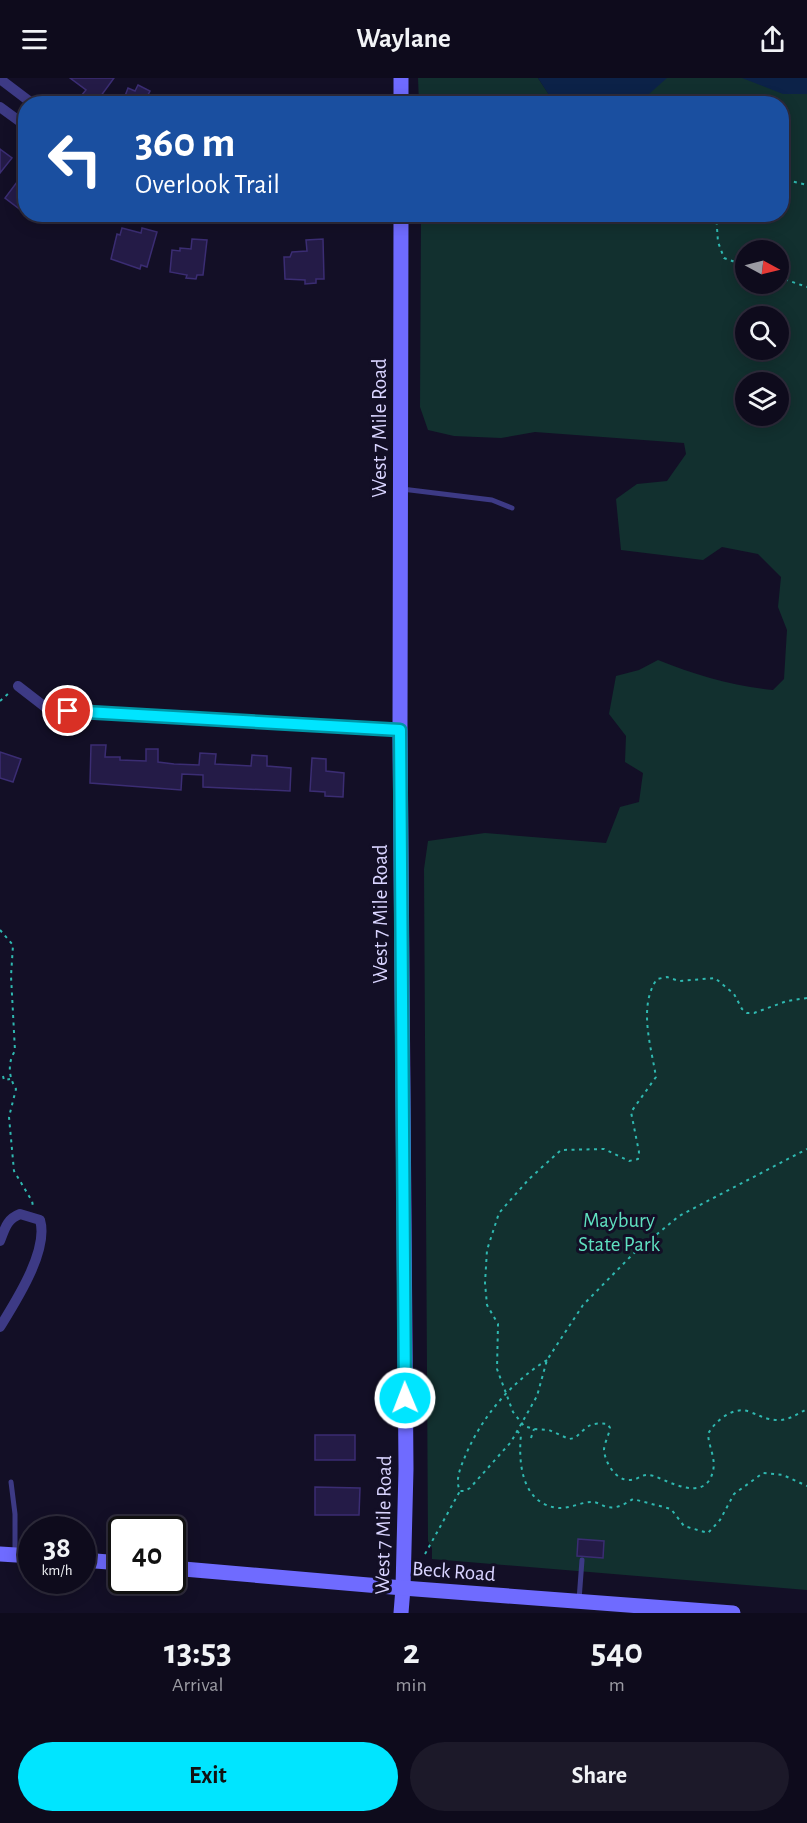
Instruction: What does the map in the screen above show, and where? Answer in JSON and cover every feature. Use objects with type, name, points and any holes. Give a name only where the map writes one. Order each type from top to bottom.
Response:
[{"type":"street","points":[[401,78],[401,96]]},
{"type":"street","points":[[0,80],[22,96]]},
{"type":"street","points":[[0,107],[18,120]]},
{"type":"street","name":"West 7 Mile Road","points":[[401,222],[400,730],[406,1469],[401,1613]]},
{"type":"street","points":[[18,686],[49,710],[400,730]]},
{"type":"street","points":[[0,1241],[6,1224],[13,1217],[20,1214],[40,1220],[41,1242],[20,1293],[0,1327]]},
{"type":"street","name":"Beck Road","points":[[186,1569],[734,1613]]},
{"type":"lane","points":[[400,489],[492,500],[512,508]]},
{"type":"lane","points":[[8,1554],[15,1514],[11,1482]]},
{"type":"lane","points":[[579,1601],[582,1560]]},
{"type":"path","points":[[789,179],[807,185]]},
{"type":"path","points":[[717,222],[718,242],[724,258],[735,262]]},
{"type":"path","points":[[789,281],[807,288]]},
{"type":"path","points":[[0,930],[14,945],[11,976],[15,1052],[11,1057],[10,1079],[16,1089],[9,1117],[14,1172],[32,1201],[31,1216]]},
{"type":"path","points":[[807,998],[787,1001],[754,1013],[742,1009],[734,994],[715,978],[679,981],[667,977],[657,979],[646,1005],[656,1077],[631,1112],[639,1152],[638,1159],[629,1161],[604,1149],[561,1150],[529,1179],[499,1213],[486,1257],[485,1283],[487,1305],[498,1324],[497,1369],[513,1412],[522,1424],[534,1430],[549,1430],[569,1439],[575,1438],[587,1425],[595,1422],[608,1424],[610,1428],[604,1448],[609,1466],[621,1478],[628,1480],[640,1475],[650,1475],[676,1486],[698,1488],[705,1485],[710,1478],[714,1456],[708,1441],[708,1434],[722,1418],[739,1411],[749,1411],[758,1417],[788,1419],[807,1409]]},
{"type":"path","points":[[3,1076],[4,1080],[10,1079]]},
{"type":"path","points":[[460,1491],[465,1491],[480,1479],[511,1442],[537,1395],[547,1360],[583,1305],[633,1254],[679,1215],[807,1149]]},
{"type":"path","points":[[425,1554],[460,1491],[457,1482],[468,1450],[491,1412],[532,1369],[547,1360]]},
{"type":"path","points":[[531,1438],[534,1430]]},
{"type":"path","points":[[517,1431],[521,1435],[521,1466],[527,1488],[544,1505],[560,1508],[594,1502],[608,1508],[616,1508],[633,1499],[671,1509],[684,1526],[708,1533],[720,1520],[734,1494],[763,1473],[783,1475],[807,1486]]},
{"type":"green space","points":[[418,78],[538,78],[550,96],[419,96]]},
{"type":"green space","name":"Maybury State Park","points":[[605,78],[807,78],[807,1590],[432,1559],[432,1548],[428,1541],[424,869],[428,841],[485,833],[606,843],[620,807],[639,802],[643,773],[625,762],[626,736],[609,714],[616,676],[639,670],[658,660],[714,679],[773,690],[784,679],[787,630],[778,607],[781,577],[758,554],[722,547],[703,560],[621,550],[616,499],[637,484],[667,481],[686,454],[684,443],[535,432],[501,438],[454,436],[428,430],[420,407],[421,222],[789,222],[789,96],[604,96]]},
{"type":"water","points":[[538,78],[667,78],[647,96],[550,96]]},
{"type":"water","points":[[742,78],[807,78],[807,94],[783,94]]},
{"type":"building","points":[[70,78],[114,78],[101,96],[81,96],[86,90]]},
{"type":"building","points":[[138,85],[150,91],[148,95],[150,96],[125,96],[128,88],[135,91]]},
{"type":"building","points":[[0,149],[12,158],[0,173]]},
{"type":"building","points":[[18,181],[18,208],[5,198]]},
{"type":"building","points":[[122,228],[141,233],[142,228],[157,232],[147,267],[141,265],[140,269],[111,259],[117,234],[120,235]]},
{"type":"building","points":[[192,239],[207,240],[203,275],[197,275],[196,279],[170,272],[172,250],[191,249]]},
{"type":"building","points":[[323,239],[324,279],[316,279],[316,283],[305,284],[305,280],[285,279],[284,257],[290,257],[292,252],[307,251],[306,240]]},
{"type":"building","points":[[91,745],[106,745],[105,757],[120,757],[120,760],[146,761],[146,749],[158,749],[158,762],[174,764],[199,765],[200,753],[216,754],[215,764],[251,766],[252,755],[267,756],[267,766],[291,768],[290,791],[203,787],[203,775],[182,774],[181,790],[90,783]]},
{"type":"building","points":[[0,752],[21,759],[13,782],[0,778]]},
{"type":"building","points":[[312,758],[326,759],[326,771],[344,773],[343,797],[325,796],[325,792],[310,791]]},
{"type":"building","points":[[315,1435],[355,1435],[355,1460],[315,1460]]},
{"type":"building","points":[[315,1487],[360,1488],[359,1515],[315,1515]]},
{"type":"building","points":[[578,1539],[604,1541],[603,1558],[577,1556]]},
{"type":"route","points":[[68,711],[400,730],[405,1398]]}]
